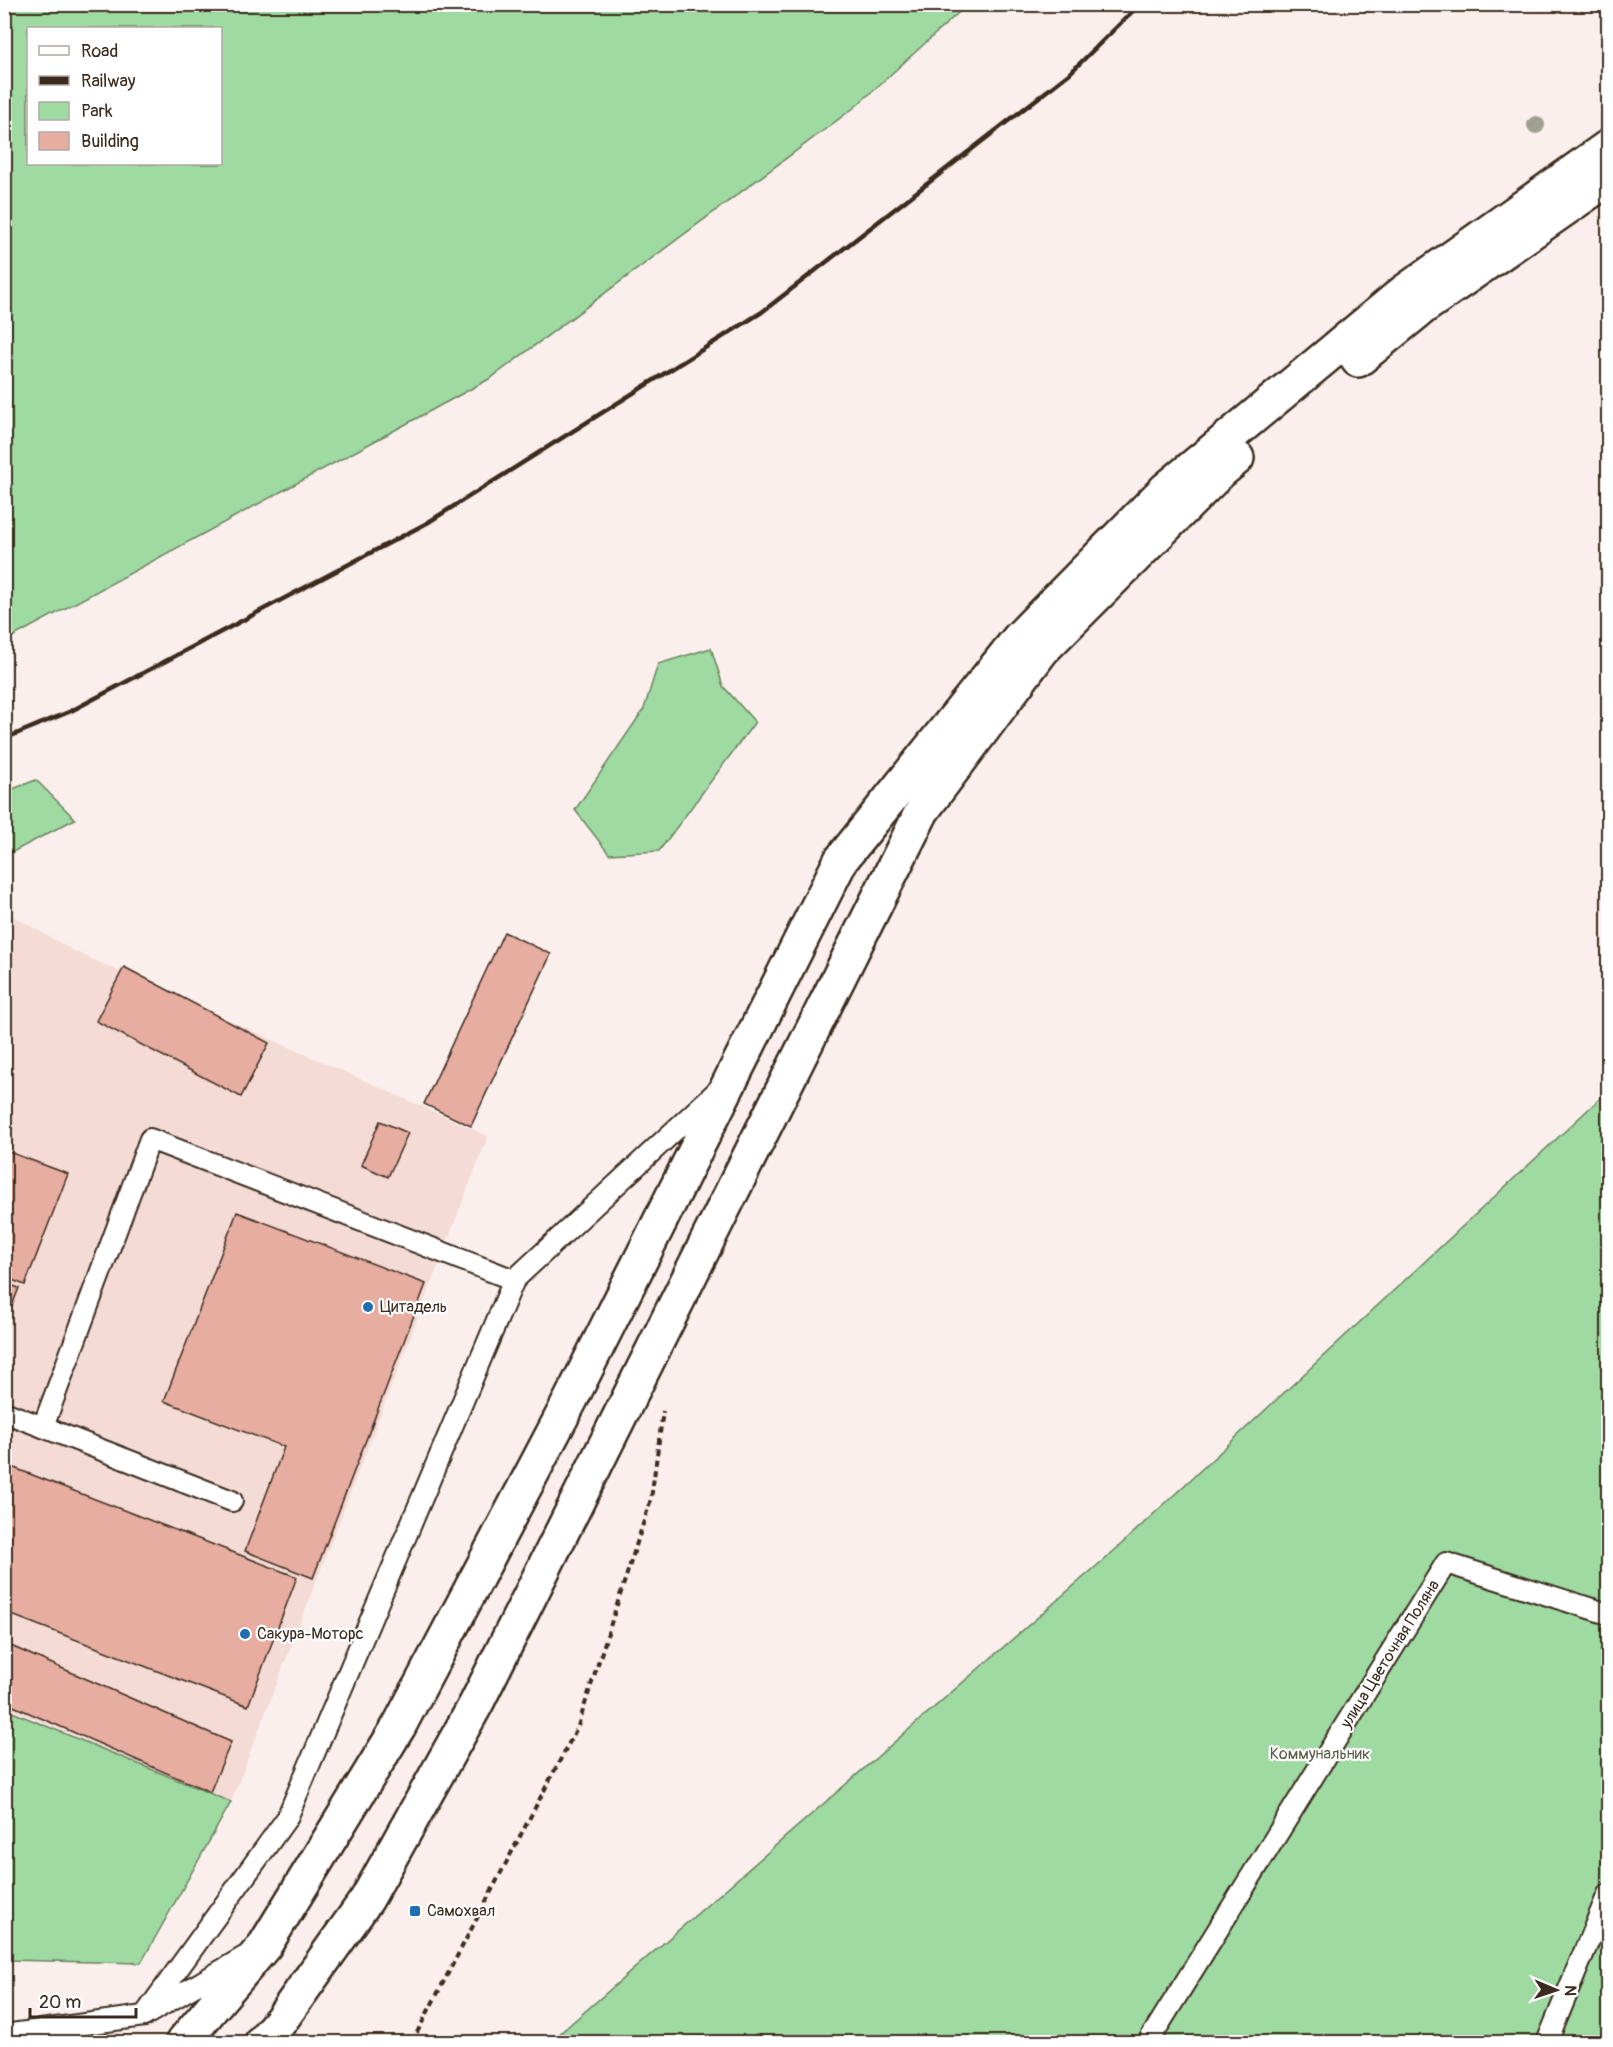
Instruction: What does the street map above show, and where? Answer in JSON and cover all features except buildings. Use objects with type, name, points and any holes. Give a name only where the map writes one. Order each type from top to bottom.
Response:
[{"type":"main road","points":[[183,2043],[264,1945],[399,1726],[572,1399],[841,860],[1020,637],[1165,490],[1404,292],[1608,147]]},
{"type":"main road","points":[[262,2043],[281,2020],[367,1899],[476,1704],[922,811],[1043,649],[1220,472],[1422,308],[1608,179]]},
{"type":"lane","points":[[144,2016],[287,1818],[514,1281],[733,1077]]},
{"type":"lane","points":[[43,1427],[150,1139],[514,1281]]},
{"type":"lane","points":[[4,1412],[232,1501]]},
{"type":"lane","name":"улица Цветочная Поляна","points":[[1148,2043],[1446,1563],[1608,1614]]},
{"type":"lane","points":[[1547,2043],[1608,1894]]},
{"type":"lane","points":[[4,2035],[144,2016],[264,1945]]},
{"type":"path","points":[[412,2043],[578,1726],[651,1499],[664,1405]]},
{"type":"shaded area","points":[[4,911],[74,951],[488,1136],[231,1802],[5,1706]]},
{"type":"green space","points":[[5,4],[967,4],[855,107],[491,378],[5,641]]},
{"type":"green space","points":[[711,648],[723,686],[755,722],[659,851],[609,854],[575,810],[644,709],[658,664]]},
{"type":"green space","points":[[36,780],[75,819],[5,856],[5,792]]},
{"type":"green space","name":"Коммунальник","points":[[1608,1091],[1608,2042],[550,2042],[1116,1549]]},
{"type":"green space","points":[[5,1709],[231,1802],[141,1963],[5,1960]]},
{"type":"railway","points":[[4,739],[71,711],[427,523],[762,312],[1070,73],[1140,4]]},
{"type":"place","name":"Цитадель","points":[[368,1307]]},
{"type":"place","name":"Сакура-Моторс","points":[[245,1634]]},
{"type":"place","name":"Самохвал","points":[[415,1911]]}]
